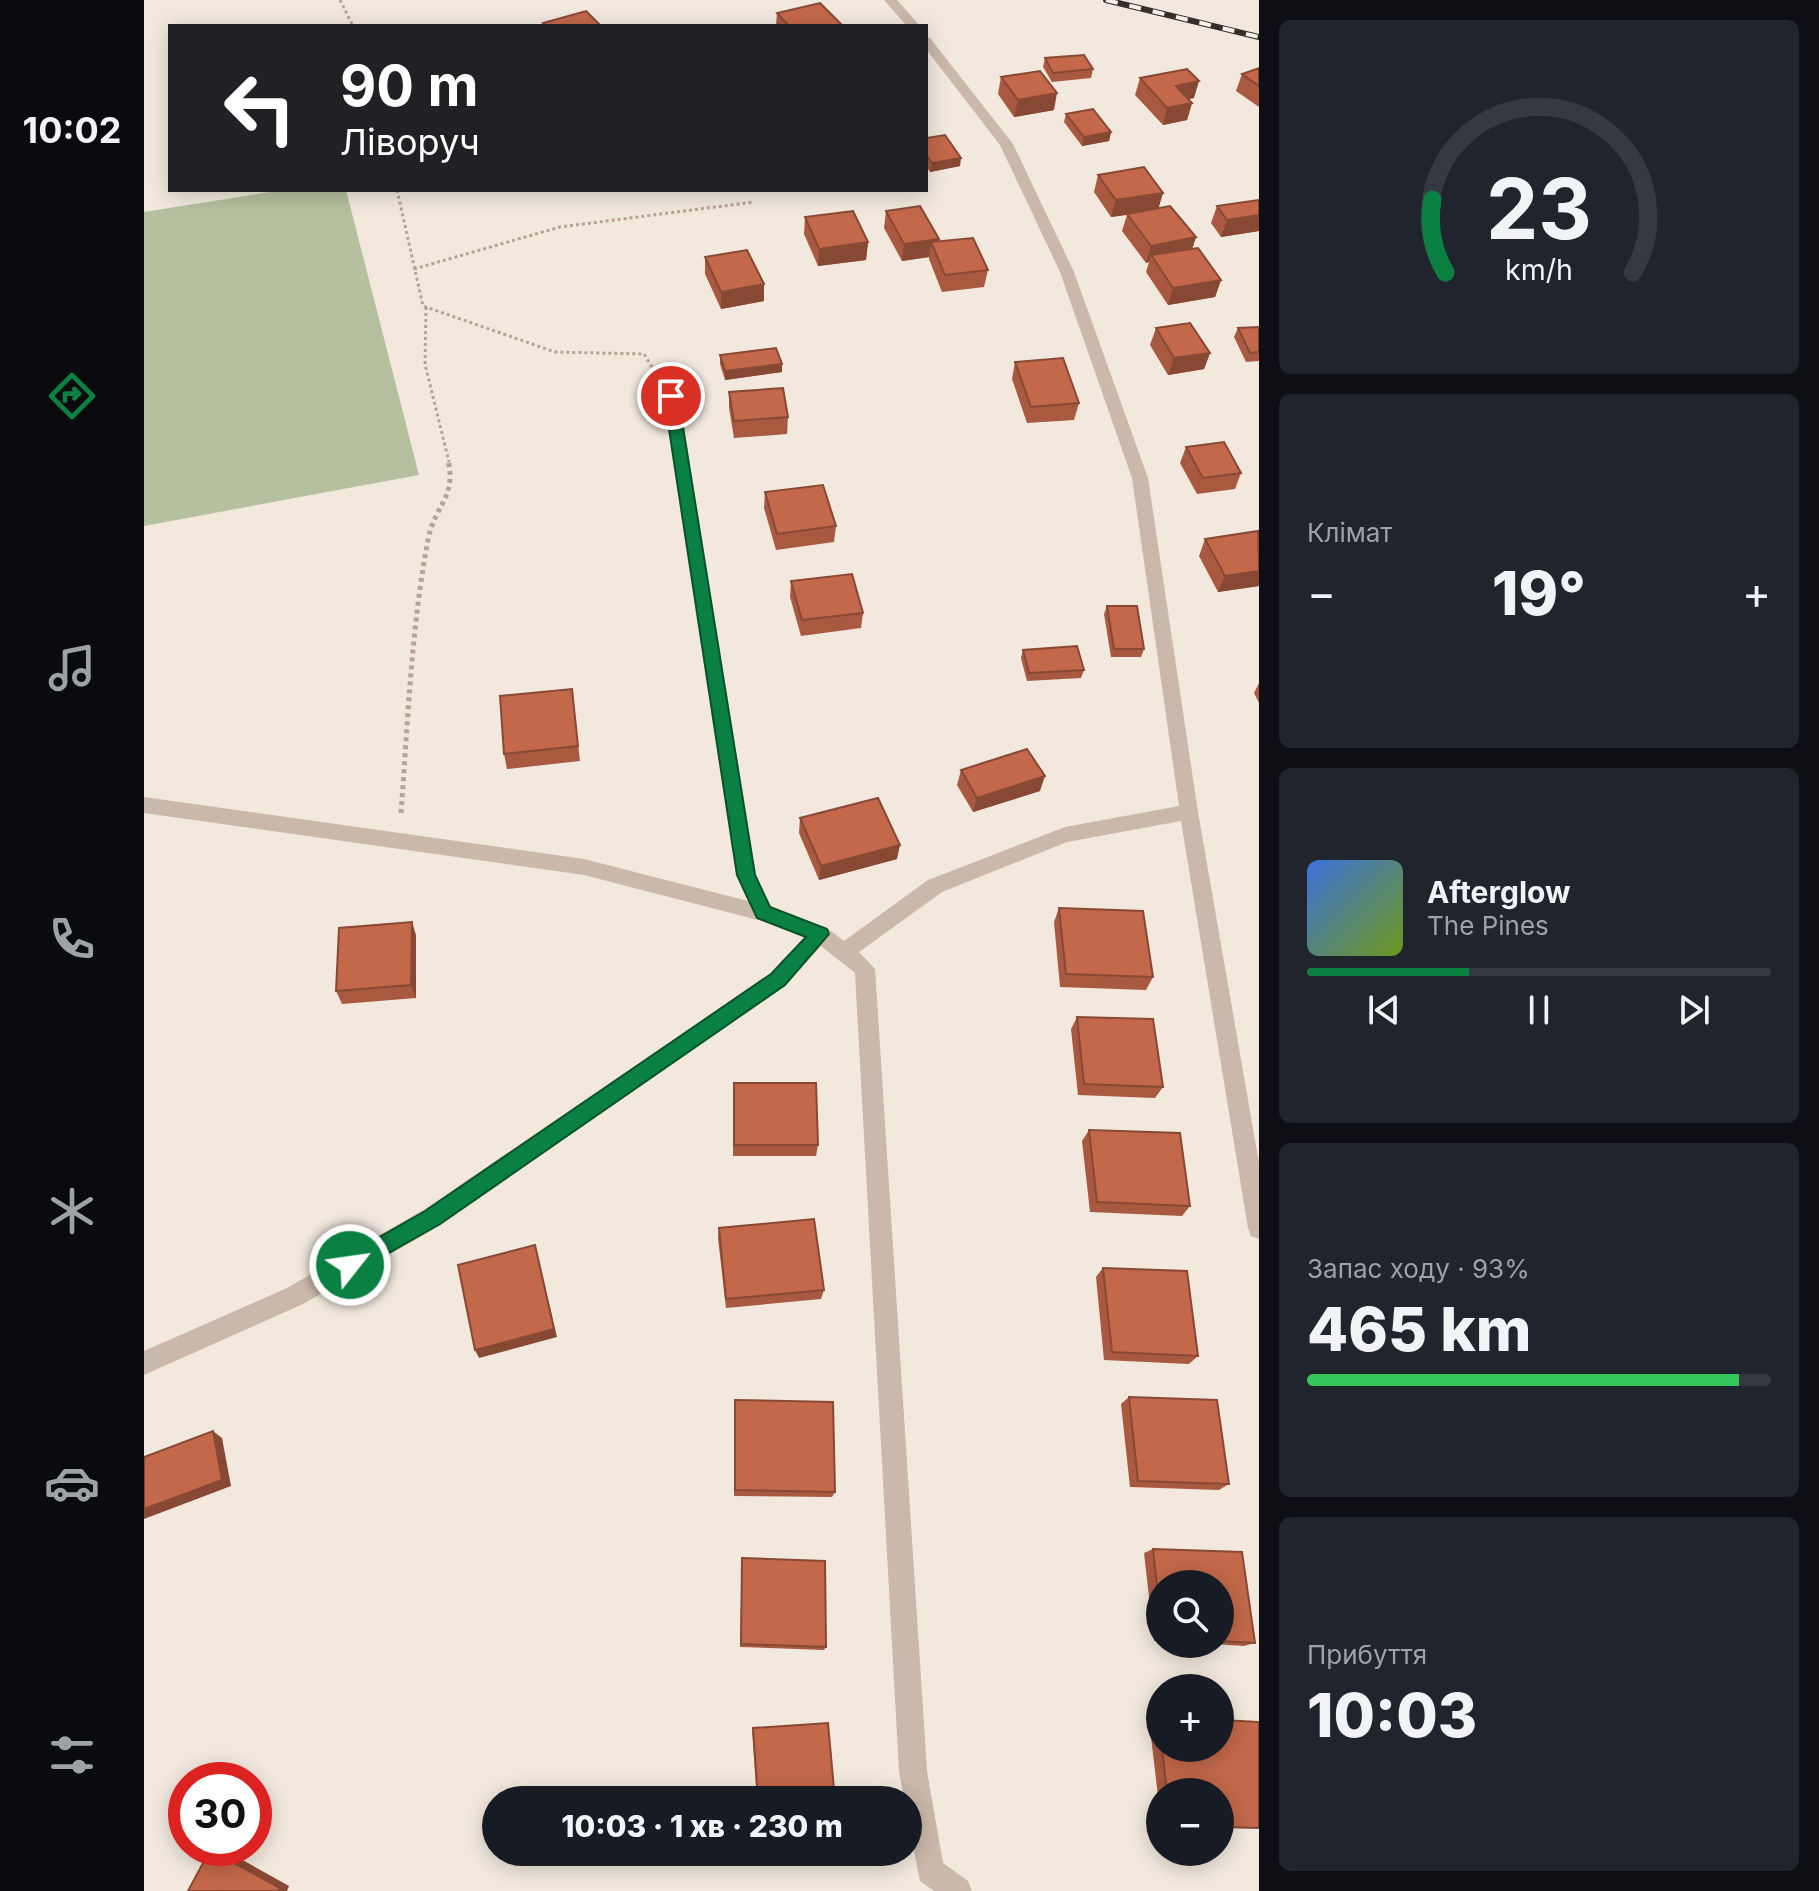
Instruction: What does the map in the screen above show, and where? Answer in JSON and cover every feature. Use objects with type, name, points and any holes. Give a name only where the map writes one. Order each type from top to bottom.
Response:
[{"type":"street","points":[[890,0],[912,24]]},
{"type":"street","points":[[928,44],[1006,144],[1067,272],[1135,464],[1189,812],[1259,1228]]},
{"type":"street","points":[[671,396],[746,875],[763,913]]},
{"type":"street","points":[[144,805],[584,867],[763,913],[820,934],[865,969],[913,1771],[930,1871],[958,1891]]},
{"type":"street","points":[[844,952],[935,886],[1065,835],[1189,812]]},
{"type":"street","points":[[144,1363],[295,1296],[433,1217],[778,979],[820,934]]},
{"type":"path","points":[[340,0],[352,24]]},
{"type":"path","points":[[397,192],[423,306],[555,352],[644,354],[671,396]]},
{"type":"path","points":[[414,269],[560,227],[754,202]]},
{"type":"path","points":[[399,842],[412,669],[428,536],[453,480],[425,364],[426,307]]},
{"type":"green space","points":[[269,192],[347,192],[419,475],[144,526],[144,212]]},
{"type":"building","points":[[820,3],[841,24],[787,24],[777,13]]},
{"type":"building","points":[[586,11],[599,24],[544,24]]},
{"type":"building","points":[[1084,55],[1093,69],[1053,73],[1045,58]]},
{"type":"building","points":[[1259,68],[1259,86],[1242,74]]},
{"type":"building","points":[[1187,69],[1199,81],[1176,86],[1192,103],[1167,108],[1140,78]]},
{"type":"building","points":[[1040,71],[1057,93],[1018,100],[1001,77]]},
{"type":"building","points":[[1093,109],[1111,132],[1084,137],[1066,114]]},
{"type":"building","points":[[945,135],[961,158],[932,163],[928,158],[928,138]]},
{"type":"building","points":[[1144,167],[1163,193],[1116,200],[1098,175]]},
{"type":"building","points":[[1259,200],[1259,215],[1227,220],[1217,206]]},
{"type":"building","points":[[920,206],[939,239],[904,244],[886,211]]},
{"type":"building","points":[[1170,206],[1196,237],[1151,246],[1127,214]]},
{"type":"building","points":[[853,211],[868,242],[819,249],[805,217]]},
{"type":"building","points":[[973,238],[988,270],[945,275],[931,242]]},
{"type":"building","points":[[1198,248],[1221,280],[1173,288],[1151,255]]},
{"type":"building","points":[[747,250],[764,284],[721,292],[705,257]]},
{"type":"building","points":[[1190,323],[1210,353],[1174,358],[1156,328]]},
{"type":"building","points":[[1259,327],[1259,352],[1250,353],[1238,328]]},
{"type":"building","points":[[776,348],[782,364],[725,371],[720,355]]},
{"type":"building","points":[[1063,358],[1079,403],[1031,407],[1015,362]]},
{"type":"building","points":[[783,388],[788,417],[734,421],[729,392]]},
{"type":"building","points":[[1224,442],[1241,473],[1203,478],[1186,447]]},
{"type":"building","points":[[823,485],[836,526],[777,534],[765,492]]},
{"type":"building","points":[[1258,531],[1259,571],[1225,576],[1205,539]]},
{"type":"building","points":[[852,574],[863,613],[802,620],[791,581]]},
{"type":"building","points":[[1107,606],[1137,606],[1144,649],[1114,649]]},
{"type":"building","points":[[1077,646],[1084,670],[1029,673],[1023,650]]},
{"type":"building","points":[[572,689],[578,746],[504,754],[500,696]]},
{"type":"building","points":[[1027,749],[1045,776],[977,798],[961,770]]},
{"type":"building","points":[[878,798],[900,845],[821,866],[800,818]]},
{"type":"building","points":[[1059,908],[1143,911],[1153,977],[1066,974]]},
{"type":"building","points":[[412,922],[411,985],[336,991],[339,928]]},
{"type":"building","points":[[1077,1017],[1153,1019],[1163,1087],[1084,1084]]},
{"type":"building","points":[[734,1083],[816,1083],[818,1145],[734,1145]]},
{"type":"building","points":[[1089,1130],[1180,1133],[1190,1206],[1097,1202]]},
{"type":"building","points":[[814,1219],[824,1290],[726,1299],[719,1228]]},
{"type":"building","points":[[535,1245],[554,1329],[475,1350],[458,1265]]},
{"type":"building","points":[[1103,1268],[1187,1271],[1198,1356],[1112,1352]]},
{"type":"building","points":[[1129,1397],[1217,1400],[1229,1484],[1138,1481]]},
{"type":"building","points":[[735,1400],[833,1402],[835,1492],[735,1490]]},
{"type":"building","points":[[213,1431],[222,1480],[144,1509],[144,1457]]},
{"type":"building","points":[[1153,1549],[1242,1552],[1255,1643],[1234,1642],[1234,1570],[1155,1570]]},
{"type":"building","points":[[742,1558],[825,1561],[826,1647],[741,1644]]},
{"type":"building","points":[[1234,1721],[1259,1722],[1259,1828],[1234,1827],[1234,1778],[1165,1778],[1164,1762],[1234,1762]]},
{"type":"building","points":[[828,1723],[834,1786],[757,1786],[753,1728]]},
{"type":"building","points":[[201,1866],[239,1866],[280,1888],[278,1891],[188,1891]]},
{"type":"railway","points":[[1106,0],[1259,37]]},
{"type":"route","points":[[350,1265],[433,1217],[778,979],[820,934],[763,913],[746,875],[671,396]]}]
